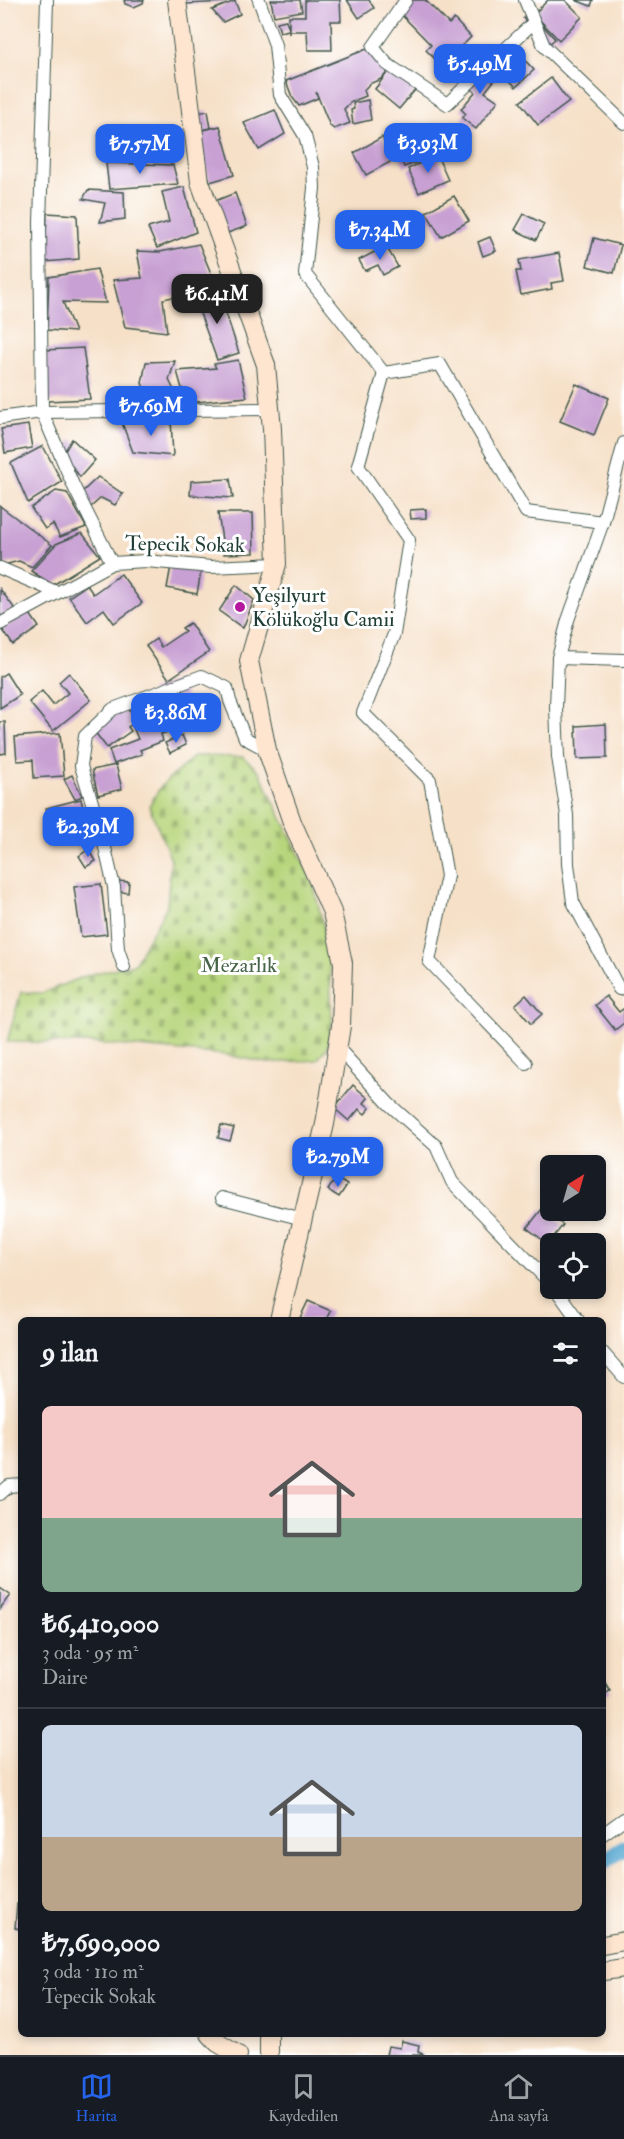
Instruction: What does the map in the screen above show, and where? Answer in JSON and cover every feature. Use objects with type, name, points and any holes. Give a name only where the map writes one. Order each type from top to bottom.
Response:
[{"type":"main road","points":[[177,0],[200,182],[266,365],[277,564],[249,661],[267,750],[292,822],[332,912],[343,963],[341,1026],[326,1124],[280,1317]]},
{"type":"main road","points":[[606,1944],[624,1941]]},
{"type":"main road","points":[[606,1971],[624,1968]]},
{"type":"main road","points":[[269,2037],[269,2055]]},
{"type":"main road","points":[[217,2042],[238,2055]]},
{"type":"street","points":[[47,0],[40,222],[42,412],[74,487],[112,563]]},
{"type":"street","points":[[259,0],[275,45],[280,95],[305,136],[313,167],[314,188],[305,274],[384,373]]},
{"type":"street","points":[[406,0],[373,47],[387,64],[447,104],[534,22]]},
{"type":"street","points":[[525,0],[544,46],[624,123]]},
{"type":"street","points":[[384,373],[440,364],[526,512],[603,522]]},
{"type":"street","points":[[384,373],[358,466],[410,540],[394,634],[363,713],[430,780],[447,876],[429,961],[526,1063]]},
{"type":"street","points":[[0,418],[42,412],[270,409]]},
{"type":"street","points":[[619,989],[573,902],[568,864],[567,815],[558,757],[556,707],[558,658],[568,620],[603,522],[624,443]]},
{"type":"street","name":"Tepecik Sokak","points":[[0,624],[112,563],[146,561],[211,567],[277,564]]},
{"type":"street","points":[[0,568],[56,592]]},
{"type":"street","points":[[558,658],[624,660]]},
{"type":"street","points":[[124,967],[118,949],[114,887],[104,839],[81,766],[85,736],[113,709],[202,676],[227,688],[245,738],[267,750]]},
{"type":"street","points":[[338,1048],[389,1104],[436,1146],[452,1182],[540,1273]]},
{"type":"street","points":[[222,1198],[303,1220]]},
{"type":"street","points":[[563,1299],[576,1317]]},
{"type":"street","points":[[606,1356],[624,1377]]},
{"type":"street","points":[[0,1494],[9,1486],[18,1485]]},
{"type":"street","points":[[606,1832],[624,1819]]},
{"type":"green space","name":"Mezarlık","points":[[195,756],[243,757],[259,771],[313,883],[329,950],[332,1024],[327,1048],[317,1060],[267,1063],[228,1055],[93,1043],[7,1042],[21,992],[42,993],[88,975],[134,964],[167,906],[171,859],[149,806],[161,786]]},
{"type":"building","points":[[124,0],[144,0],[143,3],[134,7],[125,4]]},
{"type":"building","points":[[185,0],[226,0],[226,2],[185,4]]},
{"type":"building","points":[[271,0],[300,0],[302,11],[274,16]]},
{"type":"building","points":[[305,0],[340,0],[341,21],[331,21],[332,50],[308,50],[307,31],[280,32],[277,22],[286,20],[289,29],[289,16],[305,16]]},
{"type":"building","points":[[347,0],[369,0],[374,8],[359,18]]},
{"type":"building","points":[[404,0],[425,0],[449,24],[454,19],[471,37],[442,66],[426,50],[431,45],[395,8]]},
{"type":"building","points":[[548,0],[565,0],[582,17],[559,40],[534,14]]},
{"type":"building","points":[[575,0],[593,0],[591,6]]},
{"type":"building","points":[[235,1],[240,14],[223,22],[212,10]]},
{"type":"building","points":[[530,11],[555,39],[547,46],[523,18]]},
{"type":"building","points":[[507,41],[534,70],[516,87],[488,58]]},
{"type":"building","points":[[367,49],[389,71],[381,79],[369,84],[364,90],[366,96],[351,102],[344,109],[350,123],[334,129],[330,126],[316,92],[318,98],[299,106],[292,97],[286,81]]},
{"type":"building","points":[[484,60],[500,73],[485,92],[498,101],[476,129],[462,118],[466,114],[461,109],[475,92],[465,83]]},
{"type":"building","points":[[390,69],[415,90],[399,109],[375,89]]},
{"type":"building","points":[[551,78],[569,102],[538,125],[520,102]]},
{"type":"building","points":[[368,100],[371,120],[353,124],[351,110],[354,109],[353,103]]},
{"type":"building","points":[[275,110],[285,134],[259,150],[244,123]]},
{"type":"building","points":[[208,111],[211,128],[195,131],[191,114]]},
{"type":"building","points":[[220,126],[234,175],[210,182],[196,132]]},
{"type":"building","points":[[410,126],[414,138],[409,140],[418,162],[404,167],[391,132]]},
{"type":"building","points":[[172,130],[173,161],[104,158],[102,141]]},
{"type":"building","points":[[382,137],[394,160],[366,175],[354,153]]},
{"type":"building","points":[[437,155],[448,180],[419,193],[408,169]]},
{"type":"building","points":[[106,163],[173,165],[178,184],[109,189]]},
{"type":"building","points":[[184,187],[196,232],[157,248],[148,228],[169,222],[162,192]]},
{"type":"building","points":[[88,190],[124,192],[125,219],[100,222],[105,203],[83,199]]},
{"type":"building","points":[[235,193],[247,226],[222,235],[210,203]]},
{"type":"building","points":[[454,196],[469,221],[441,237],[426,212]]},
{"type":"building","points":[[47,213],[77,215],[79,259],[45,262]]},
{"type":"building","points":[[373,214],[375,234],[356,236],[353,216]]},
{"type":"building","points":[[524,214],[544,224],[536,240],[515,230]]},
{"type":"building","points":[[490,237],[496,251],[483,256],[478,242]]},
{"type":"building","points":[[594,238],[621,245],[614,273],[587,266]]},
{"type":"building","points":[[199,244],[217,288],[163,299],[167,332],[125,327],[113,280],[142,278],[137,251],[160,252]]},
{"type":"building","points":[[386,246],[398,267],[383,275],[378,265],[365,271],[359,260]]},
{"type":"building","points":[[559,253],[564,281],[551,283],[552,289],[521,295],[516,271],[521,271],[519,260]]},
{"type":"building","points":[[97,269],[106,303],[63,302],[75,332],[47,330],[49,277]]},
{"type":"building","points":[[219,292],[239,353],[217,360],[194,297]]},
{"type":"building","points":[[83,348],[90,399],[47,401],[45,350]]},
{"type":"building","points":[[238,360],[247,397],[186,403],[177,371],[216,368],[214,364]]},
{"type":"building","points":[[175,361],[169,380],[179,400],[150,404],[142,383],[146,362]]},
{"type":"building","points":[[576,384],[609,398],[594,435],[560,421]]},
{"type":"building","points":[[171,419],[173,456],[133,452],[122,423]]},
{"type":"building","points":[[28,425],[32,448],[5,453],[1,429]]},
{"type":"building","points":[[72,439],[95,460],[80,477],[63,454]]},
{"type":"building","points":[[43,446],[62,482],[28,503],[11,463]]},
{"type":"building","points":[[98,477],[123,494],[115,505],[101,498],[91,507],[81,493]]},
{"type":"building","points":[[230,479],[233,498],[190,495],[191,481]]},
{"type":"building","points":[[56,491],[67,493],[86,527],[60,537],[53,524],[45,529],[31,508]]},
{"type":"building","points":[[0,506],[52,545],[32,567],[19,561],[0,566]]},
{"type":"building","points":[[426,509],[426,518],[411,519],[410,510]]},
{"type":"building","points":[[218,513],[253,513],[254,553],[224,554]]},
{"type":"building","points":[[82,533],[100,556],[53,585],[31,571],[56,544]]},
{"type":"building","points":[[171,566],[201,572],[197,594],[167,588]]},
{"type":"building","points":[[121,574],[142,603],[114,623],[104,609],[87,622],[69,597],[87,585],[93,594]]},
{"type":"building","points":[[236,585],[254,600],[243,628],[219,611]]},
{"type":"building","points":[[0,589],[15,609],[0,617]]},
{"type":"building","points":[[28,611],[39,627],[13,645],[2,629]]},
{"type":"building","points":[[190,623],[209,652],[169,679],[146,646],[156,639],[161,647],[185,631],[182,628]]},
{"type":"building","points":[[6,673],[20,695],[0,708],[0,677]]},
{"type":"building","points":[[69,673],[91,700],[53,731],[29,702],[42,691],[53,705],[68,693],[59,682]]},
{"type":"building","points":[[179,680],[190,708],[175,714],[183,711],[188,726],[161,734],[163,741],[140,750],[142,754],[114,764],[109,750],[138,739],[133,727],[160,717],[150,691]]},
{"type":"building","points":[[124,702],[137,721],[128,727],[131,731],[107,748],[94,731]]},
{"type":"building","points":[[0,722],[5,722],[6,753],[0,754]]},
{"type":"building","points":[[606,724],[607,758],[577,759],[576,726]]},
{"type":"building","points":[[60,733],[64,776],[34,778],[33,760],[17,761],[15,737]]},
{"type":"building","points":[[182,735],[186,745],[170,753],[165,743]]},
{"type":"building","points":[[116,765],[122,789],[98,795],[92,770]]},
{"type":"building","points":[[72,775],[82,796],[75,799],[64,779]]},
{"type":"building","points":[[81,799],[87,825],[53,834],[46,808]]},
{"type":"building","points":[[90,826],[92,835],[73,840],[70,831]]},
{"type":"building","points":[[89,849],[96,861],[86,867],[79,856]]},
{"type":"building","points":[[117,881],[129,882],[128,893],[116,891]]},
{"type":"building","points":[[101,884],[107,934],[81,937],[74,887]]},
{"type":"building","points":[[526,995],[542,1014],[531,1024],[515,1005]]},
{"type":"building","points":[[606,996],[619,1012],[624,1010],[624,1023],[615,1030],[595,1005]]},
{"type":"building","points":[[353,1085],[368,1098],[364,1103],[370,1108],[365,1114],[359,1109],[349,1121],[334,1108]]},
{"type":"building","points":[[221,1125],[234,1128],[230,1141],[218,1138]]},
{"type":"building","points":[[336,1178],[347,1185],[339,1197],[328,1190]]},
{"type":"building","points":[[540,1212],[540,1221],[558,1221],[563,1225],[557,1233],[540,1233],[540,1238],[527,1228]]},
{"type":"building","points":[[308,1301],[331,1311],[328,1317],[300,1317]]},
{"type":"building","points":[[0,1588],[10,1595],[0,1609]]},
{"type":"building","points":[[17,1904],[18,1904],[18,1928],[15,1928]]},
{"type":"building","points":[[402,2041],[419,2045],[418,2052],[425,2055],[386,2055],[388,2046],[400,2048]]},
{"type":"waterway","points":[[606,1860],[624,1848]]},
{"type":"place","name":"Yeşilyurt Kölükoğlu Camii","points":[[240,607]]}]
